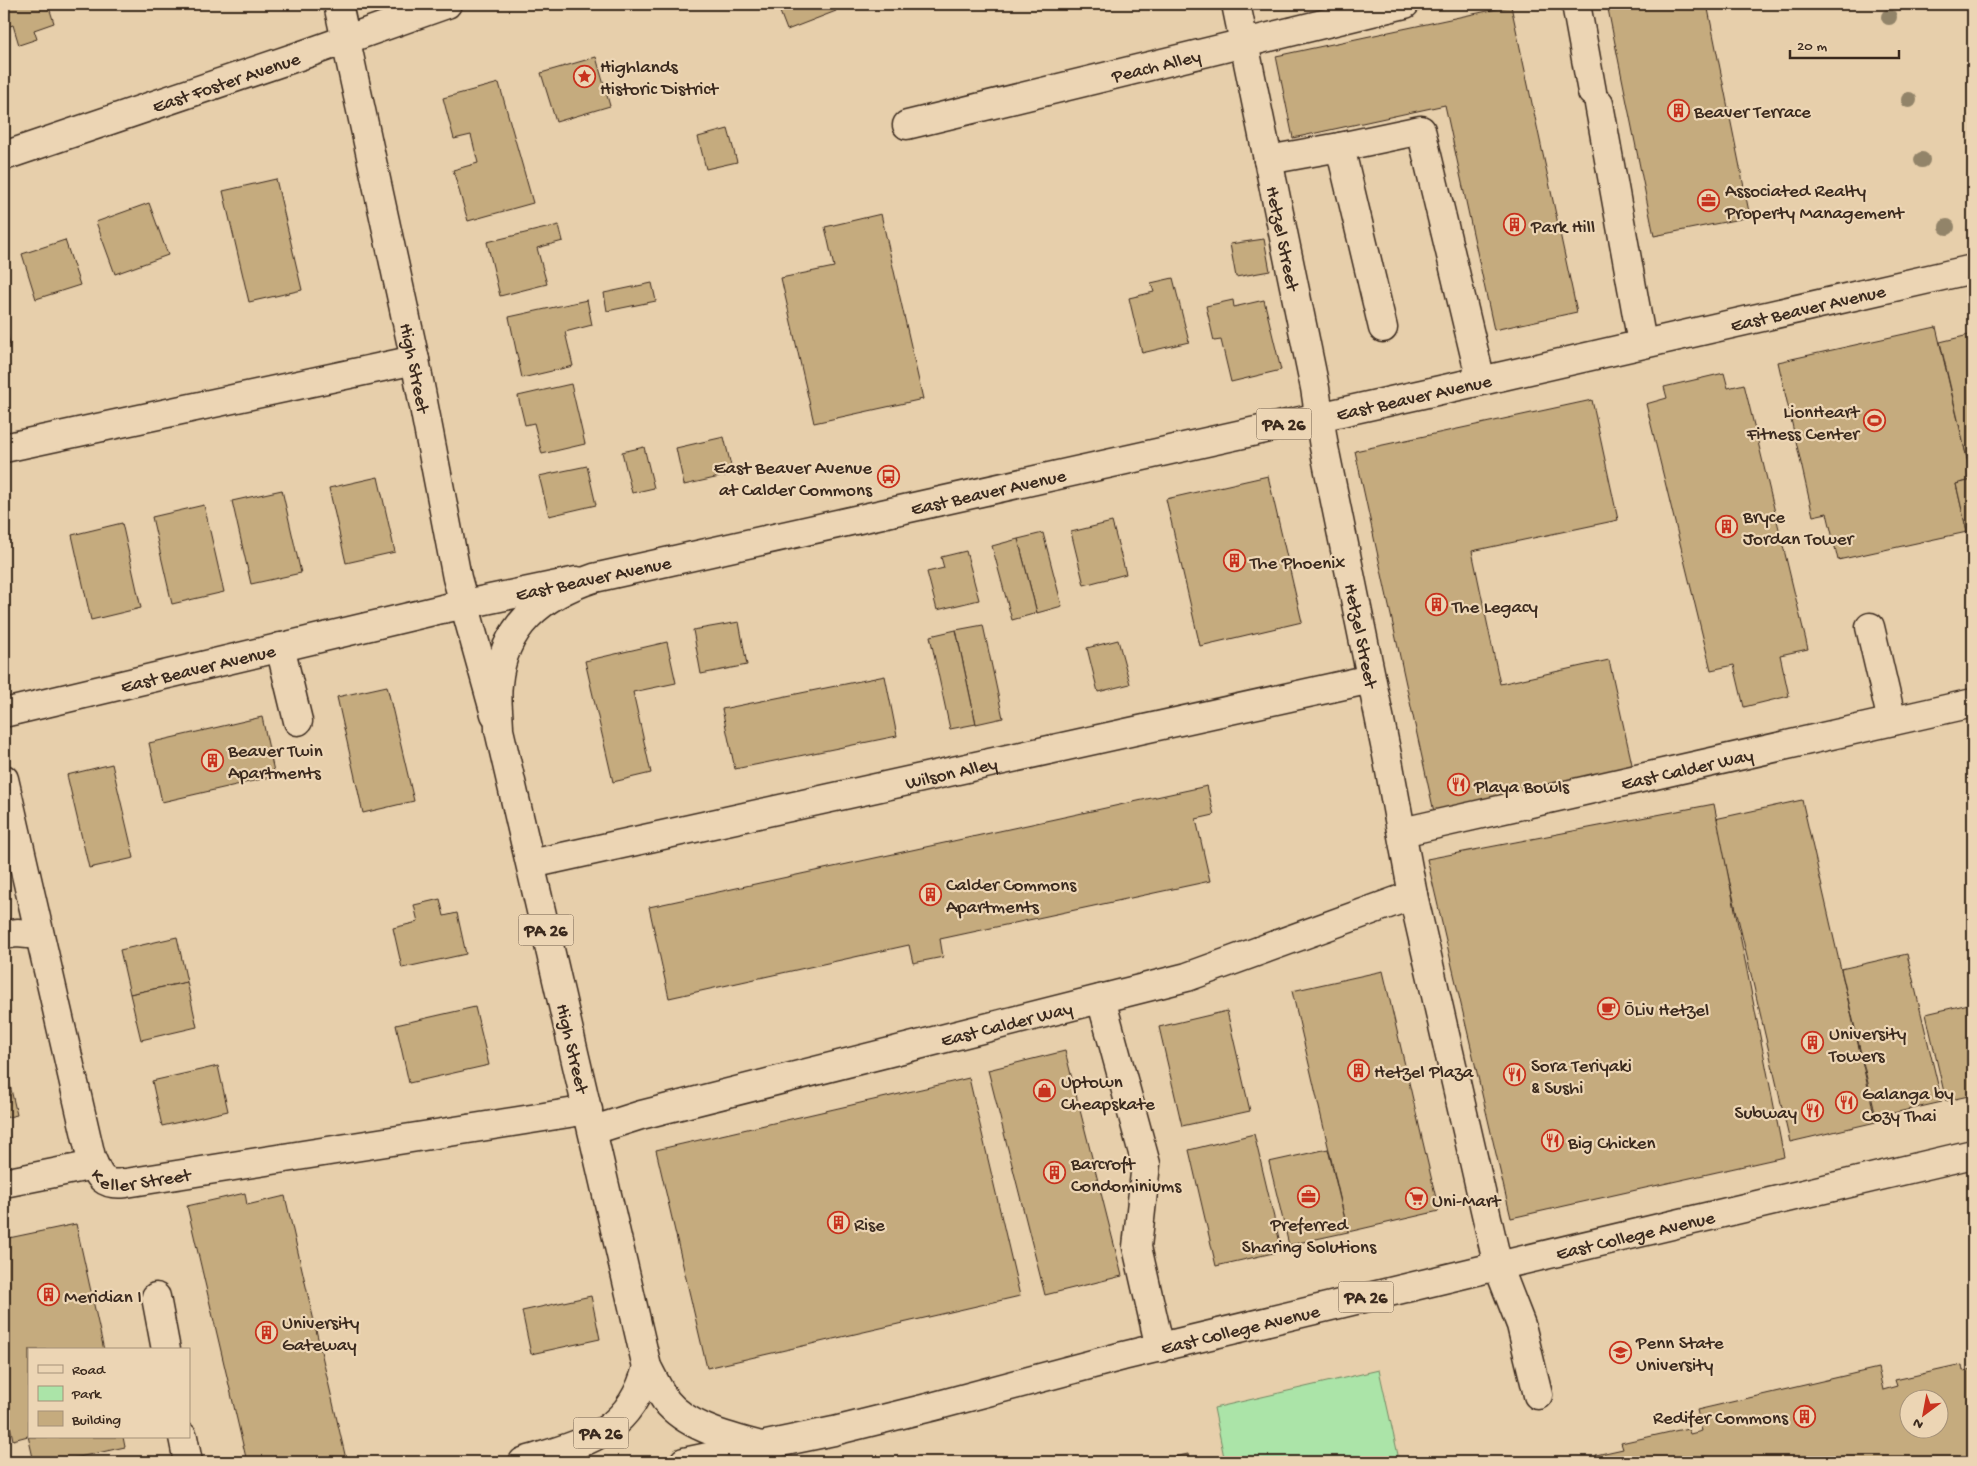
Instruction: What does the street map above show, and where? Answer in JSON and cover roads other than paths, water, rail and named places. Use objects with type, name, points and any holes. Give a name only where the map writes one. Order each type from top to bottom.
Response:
[{"type":"street","name":"High Street","points":[[338,4],[415,360],[463,604],[500,730],[647,1367]]},
{"type":"street","name":"East Foster Avenue","points":[[4,156],[447,4]]},
{"type":"street","name":"Hetzel Street","points":[[1236,4],[1413,895],[1498,1266],[1521,1325],[1538,1395]]},
{"type":"street","name":"Peach Alley","points":[[907,125],[1405,4]]},
{"type":"street","points":[[1576,4],[1642,343]]},
{"type":"street","points":[[1268,160],[1421,130],[1481,381]]},
{"type":"street","points":[[1340,147],[1383,328]]},
{"type":"street","name":"East Beaver Avenue","points":[[4,713],[463,604],[594,578],[1481,381],[1973,269]]},
{"type":"street","points":[[4,448],[415,360]]},
{"type":"street","name":"High Street","points":[[500,730],[498,685],[502,662],[514,633],[535,608],[552,596],[571,585],[594,578]]},
{"type":"street","points":[[1870,627],[1892,721]]},
{"type":"street","points":[[280,647],[298,721]]},
{"type":"street","name":"Wilson Alley","points":[[531,864],[1371,679]]},
{"type":"street","name":"East Calder Way","points":[[1402,832],[1973,703]]},
{"type":"street","name":"Keller Street","points":[[4,779],[94,1165],[98,1174],[103,1179],[117,1184],[591,1120]]},
{"type":"street","name":"East Calder Way","points":[[591,1120],[641,1115],[1188,977],[1413,895]]},
{"type":"street","points":[[4,935],[18,933],[39,935]]},
{"type":"street","points":[[1101,999],[1146,1164],[1137,1246],[1160,1348]]},
{"type":"street","name":"East College Avenue","points":[[684,1462],[936,1406],[1160,1348],[1973,1154]]},
{"type":"street","points":[[4,1183],[94,1165]]},
{"type":"street","points":[[156,1297],[166,1348]]},
{"type":"street","points":[[647,1367],[666,1400],[678,1412],[699,1424],[761,1446]]},
{"type":"street","name":"PA 26","points":[[523,1462],[585,1441],[616,1423],[636,1398],[647,1367]]},
{"type":"street","points":[[184,1438],[188,1462]]},
{"type":"place","name":"Highlands Historic District","points":[[584,76]]},
{"type":"place","name":"Beaver Terrace","points":[[1678,110]]},
{"type":"place","name":"Associated Realty Property Management","points":[[1709,200]]},
{"type":"place","name":"Park Hill","points":[[1515,225]]},
{"type":"place","name":"LionHeart Fitness Center","points":[[1875,421]]},
{"type":"place","name":"East Beaver Avenue at Calder Commons","points":[[888,477]]},
{"type":"place","name":"Bryce Jordan Tower","points":[[1727,526]]},
{"type":"place","name":"The Phoenix","points":[[1234,561]]},
{"type":"place","name":"The Legacy","points":[[1436,605]]},
{"type":"place","name":"Beaver Twin Apartments","points":[[212,760]]},
{"type":"place","name":"Playa Bowls","points":[[1458,785]]},
{"type":"place","name":"Calder Commons Apartments","points":[[930,894]]},
{"type":"place","name":"ōLiv Hetzel","points":[[1608,1008]]},
{"type":"place","name":"University Towers","points":[[1813,1043]]},
{"type":"place","name":"Hetzel Plaza","points":[[1358,1070]]},
{"type":"place","name":"Sora Teriyaki & Sushi","points":[[1515,1075]]},
{"type":"place","name":"Uptown Cheapskate","points":[[1045,1091]]},
{"type":"place","name":"Galanga by Cozy Thai","points":[[1846,1103]]},
{"type":"place","name":"Subway","points":[[1813,1111]]},
{"type":"place","name":"Big Chicken","points":[[1552,1141]]},
{"type":"place","name":"Barcroft Condominiums","points":[[1055,1173]]},
{"type":"place","name":"Preferred Sharing Solutions","points":[[1309,1197]]},
{"type":"place","name":"Uni-Mart","points":[[1416,1199]]},
{"type":"place","name":"Rise","points":[[838,1223]]},
{"type":"place","name":"Meridian I","points":[[48,1295]]},
{"type":"place","name":"University Gateway","points":[[266,1332]]},
{"type":"place","name":"Penn State University","points":[[1620,1352]]},
{"type":"place","name":"Redifer Commons","points":[[1804,1416]]}]
